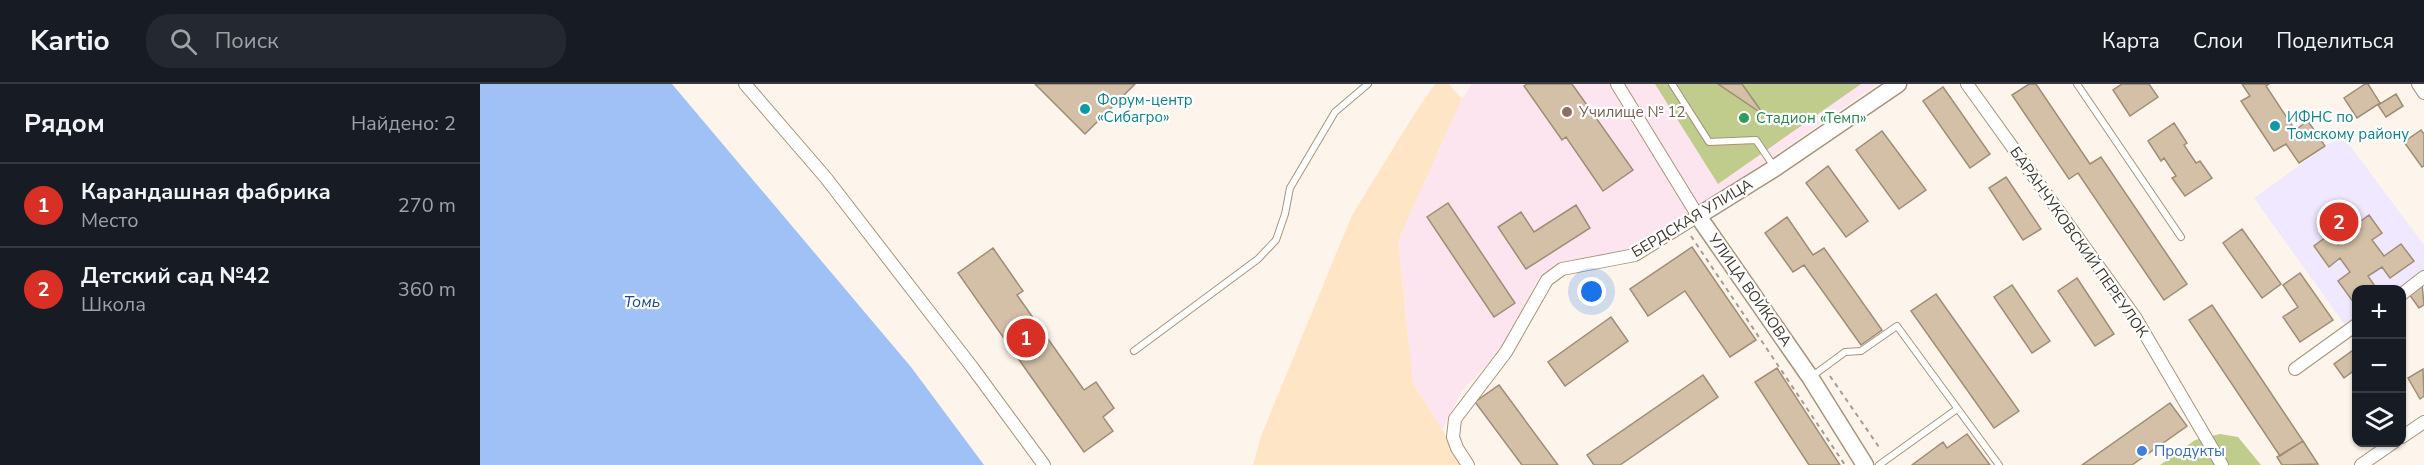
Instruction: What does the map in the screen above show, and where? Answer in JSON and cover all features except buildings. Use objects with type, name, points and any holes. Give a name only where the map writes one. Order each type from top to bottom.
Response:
[{"type":"street","points":[[746,84],[826,178],[972,367],[1044,465]]},
{"type":"street","name":"УЛИЦА ВОЙКОВА","points":[[1617,84],[1698,216],[1810,377],[1865,465]]},
{"type":"street","name":"БЕРДСКАЯ УЛИЦА","points":[[1468,465],[1453,437],[1455,418],[1506,352],[1547,280],[1562,269],[1635,255],[1775,168],[1898,84]]},
{"type":"street","name":"БАРАНЧУКОВСКИЙ ПЕРЕУЛОК","points":[[1967,84],[2135,317],[2222,465]]},
{"type":"street","points":[[2418,84],[2424,93]]},
{"type":"street","points":[[2406,291],[2424,277]]},
{"type":"street","points":[[2295,369],[2352,329]]},
{"type":"street","points":[[2406,434],[2424,422]]},
{"type":"street","points":[[2361,465],[2387,447]]},
{"type":"lane","points":[[1134,351],[1258,259],[1276,240],[1285,214],[1290,188],[1301,169],[1335,112],[1368,84]]},
{"type":"lane","points":[[1672,84],[1708,142],[1756,140],[1775,168]]},
{"type":"lane","points":[[2077,84],[2181,237]]},
{"type":"lane","points":[[1810,377],[1845,352],[1861,351],[1897,326],[1999,465]]},
{"type":"lane","points":[[1878,465],[1957,409]]},
{"type":"path","points":[[1683,224],[1845,465]]},
{"type":"path","points":[[1824,367],[1887,459]]},
{"type":"shaded area","points":[[1435,84],[1449,84],[1462,99],[1398,241],[1413,383],[1464,465],[1253,465],[1261,436],[1352,215]]},
{"type":"shaded area","points":[[1472,84],[1878,84],[1633,251],[1556,265],[1543,274],[1536,282],[1498,353],[1462,391],[1442,430],[1413,383],[1398,241],[1462,99]]},
{"type":"shaded area","points":[[2342,135],[2424,245],[2424,272],[2404,285],[2352,285],[2352,320],[2345,325],[2254,198]]},
{"type":"green space","name":"Стадион «Темп»","points":[[1655,84],[1861,84],[1718,184]]},
{"type":"green space","points":[[2220,434],[2238,437],[2261,465],[2160,465],[2195,440]]},
{"type":"water","name":"Томь","points":[[480,84],[672,84],[911,367],[984,465],[480,465]]},
{"type":"place","name":"Форум-центр «Сибагро»","points":[[1085,109]]},
{"type":"place","name":"Училище № 12","points":[[1567,112]]},
{"type":"place","name":"Стадион «Темп»","points":[[1744,118]]},
{"type":"place","name":"ИФНС по Томскому району","points":[[2275,126]]},
{"type":"place","name":"Детский сад №42","points":[[2339,222]]},
{"type":"place","name":"Карандашная фабрика","points":[[1026,338]]},
{"type":"place","name":"Продукты","points":[[2142,451]]}]
